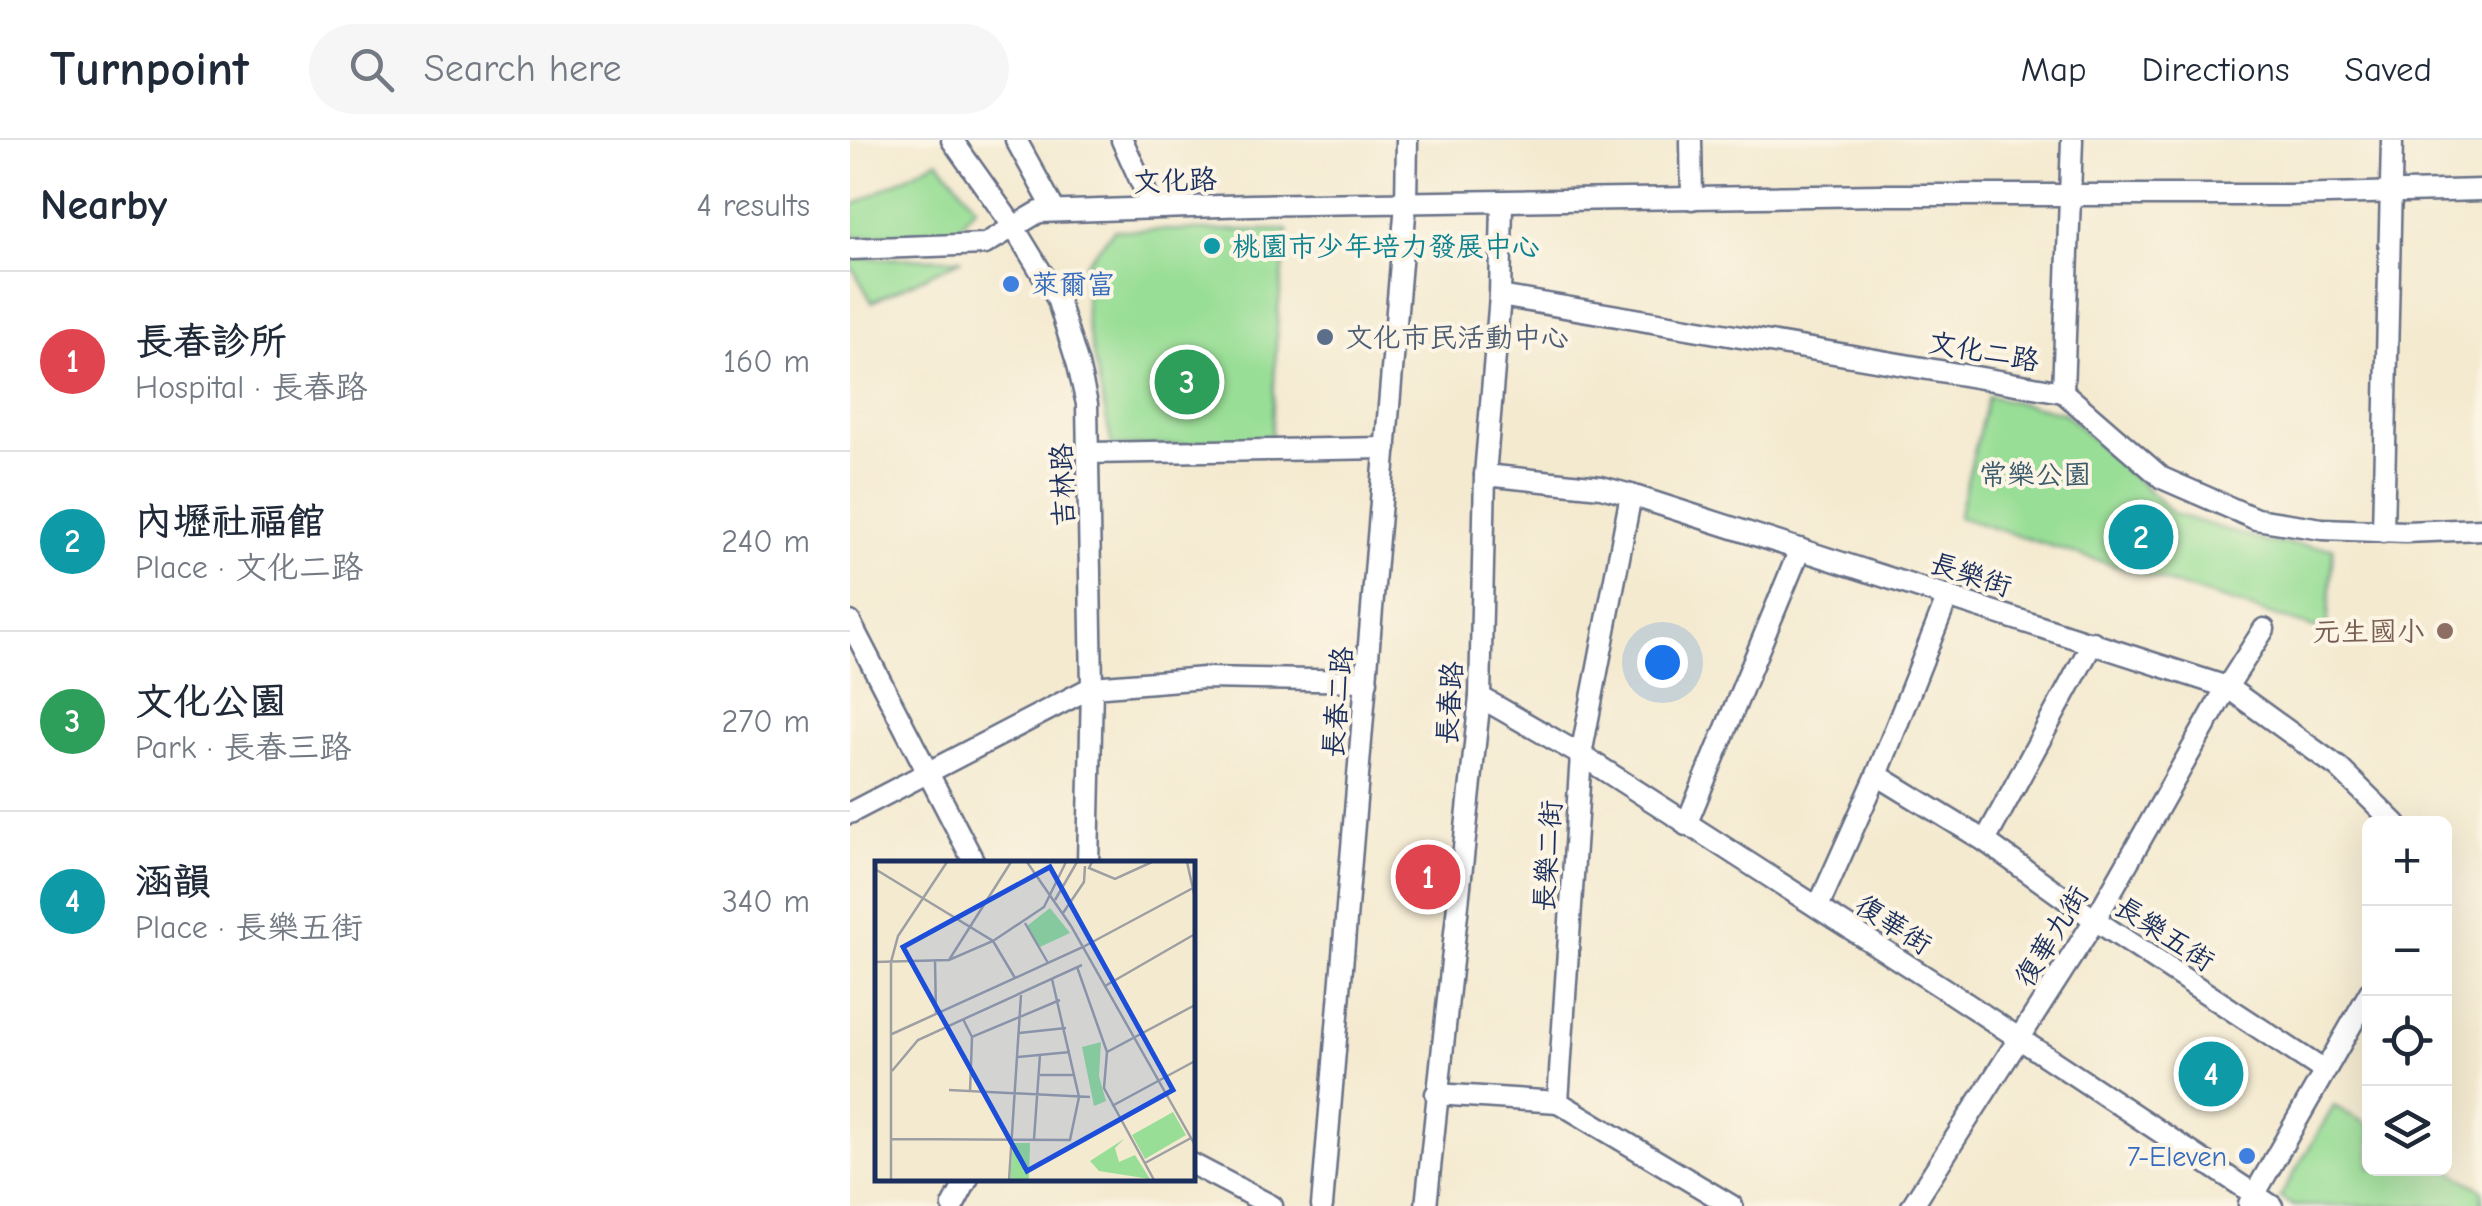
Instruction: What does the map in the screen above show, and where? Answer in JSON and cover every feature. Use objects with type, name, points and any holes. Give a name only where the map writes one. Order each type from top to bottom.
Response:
[{"type":"street","name":"吉林路","points":[[952,140],[1013,226],[1057,298],[1087,404],[1092,687],[1088,861]]},
{"type":"street","points":[[1016,140],[1054,212]]},
{"type":"street","points":[[1122,140],[1153,208]]},
{"type":"street","name":"長春二路","points":[[1322,1206],[1408,140]]},
{"type":"street","points":[[1691,140],[1692,199]]},
{"type":"street","points":[[2064,392],[2072,140]]},
{"type":"street","points":[[2382,532],[2392,140]]},
{"type":"street","name":"文化路","points":[[850,249],[985,244],[1039,212],[1406,202],[2482,190]]},
{"type":"street","name":"長春路","points":[[1426,1206],[1480,697],[1485,475],[1500,296],[1502,203]]},
{"type":"street","name":"文化二路","points":[[1500,296],[2064,392],[2162,478],[2256,519],[2322,529],[2382,532],[2482,529]]},
{"type":"street","points":[[1088,453],[1386,448]]},
{"type":"street","name":"長樂街","points":[[1485,475],[1631,494],[2227,687],[2339,768],[2388,816]]},
{"type":"street","name":"長樂二街","points":[[1558,1102],[1582,755],[1631,494]]},
{"type":"street","points":[[1686,824],[1800,548]]},
{"type":"street","points":[[1818,907],[1948,596]]},
{"type":"street","points":[[850,622],[973,861]]},
{"type":"street","name":"復華九街","points":[[1912,1206],[2095,920],[2264,629]]},
{"type":"street","points":[[1985,841],[2092,642]]},
{"type":"street","points":[[850,813],[1092,687],[1204,678],[1367,681]]},
{"type":"street","name":"復華街","points":[[1480,697],[1582,755],[2020,1038],[2258,1202]]},
{"type":"street","name":"長樂五街","points":[[1876,775],[1985,841],[2095,920],[2323,1070]]},
{"type":"street","points":[[2258,1202],[2323,1070],[2368,996]]},
{"type":"street","points":[[1436,1094],[1558,1102],[1732,1206]]},
{"type":"street","points":[[1195,1166],[1272,1206]]},
{"type":"street","points":[[953,1206],[966,1181]]},
{"type":"green space","points":[[938,160],[976,206],[954,232],[850,237],[850,207]]},
{"type":"green space","points":[[1114,230],[1288,230],[1278,311],[1271,443],[1112,446],[1086,321],[1085,264]]},
{"type":"green space","points":[[850,258],[962,259],[872,302]]},
{"type":"green space","name":"常樂公園","points":[[1988,396],[2064,413],[2174,514],[2266,542],[2333,548],[2327,632],[1958,517]]},
{"type":"green space","points":[[2334,1106],[2362,1121],[2362,1176],[2452,1176],[2452,1172],[2482,1190],[2482,1206],[2294,1206],[2280,1197]]},
{"type":"place","name":"桃園市少年培力發展中心","points":[[1212,246]]},
{"type":"place","name":"萊爾富","points":[[1011,284]]},
{"type":"place","name":"文化市民活動中心","points":[[1325,337]]},
{"type":"place","name":"文化公園","points":[[1187,382]]},
{"type":"place","name":"內壢社福館","points":[[2141,537]]},
{"type":"place","name":"元生國小","points":[[2445,631]]},
{"type":"place","name":"長春診所","points":[[1428,877]]},
{"type":"place","name":"涵韻","points":[[2211,1074]]},
{"type":"place","name":"7-Eleven","points":[[2247,1156]]}]
